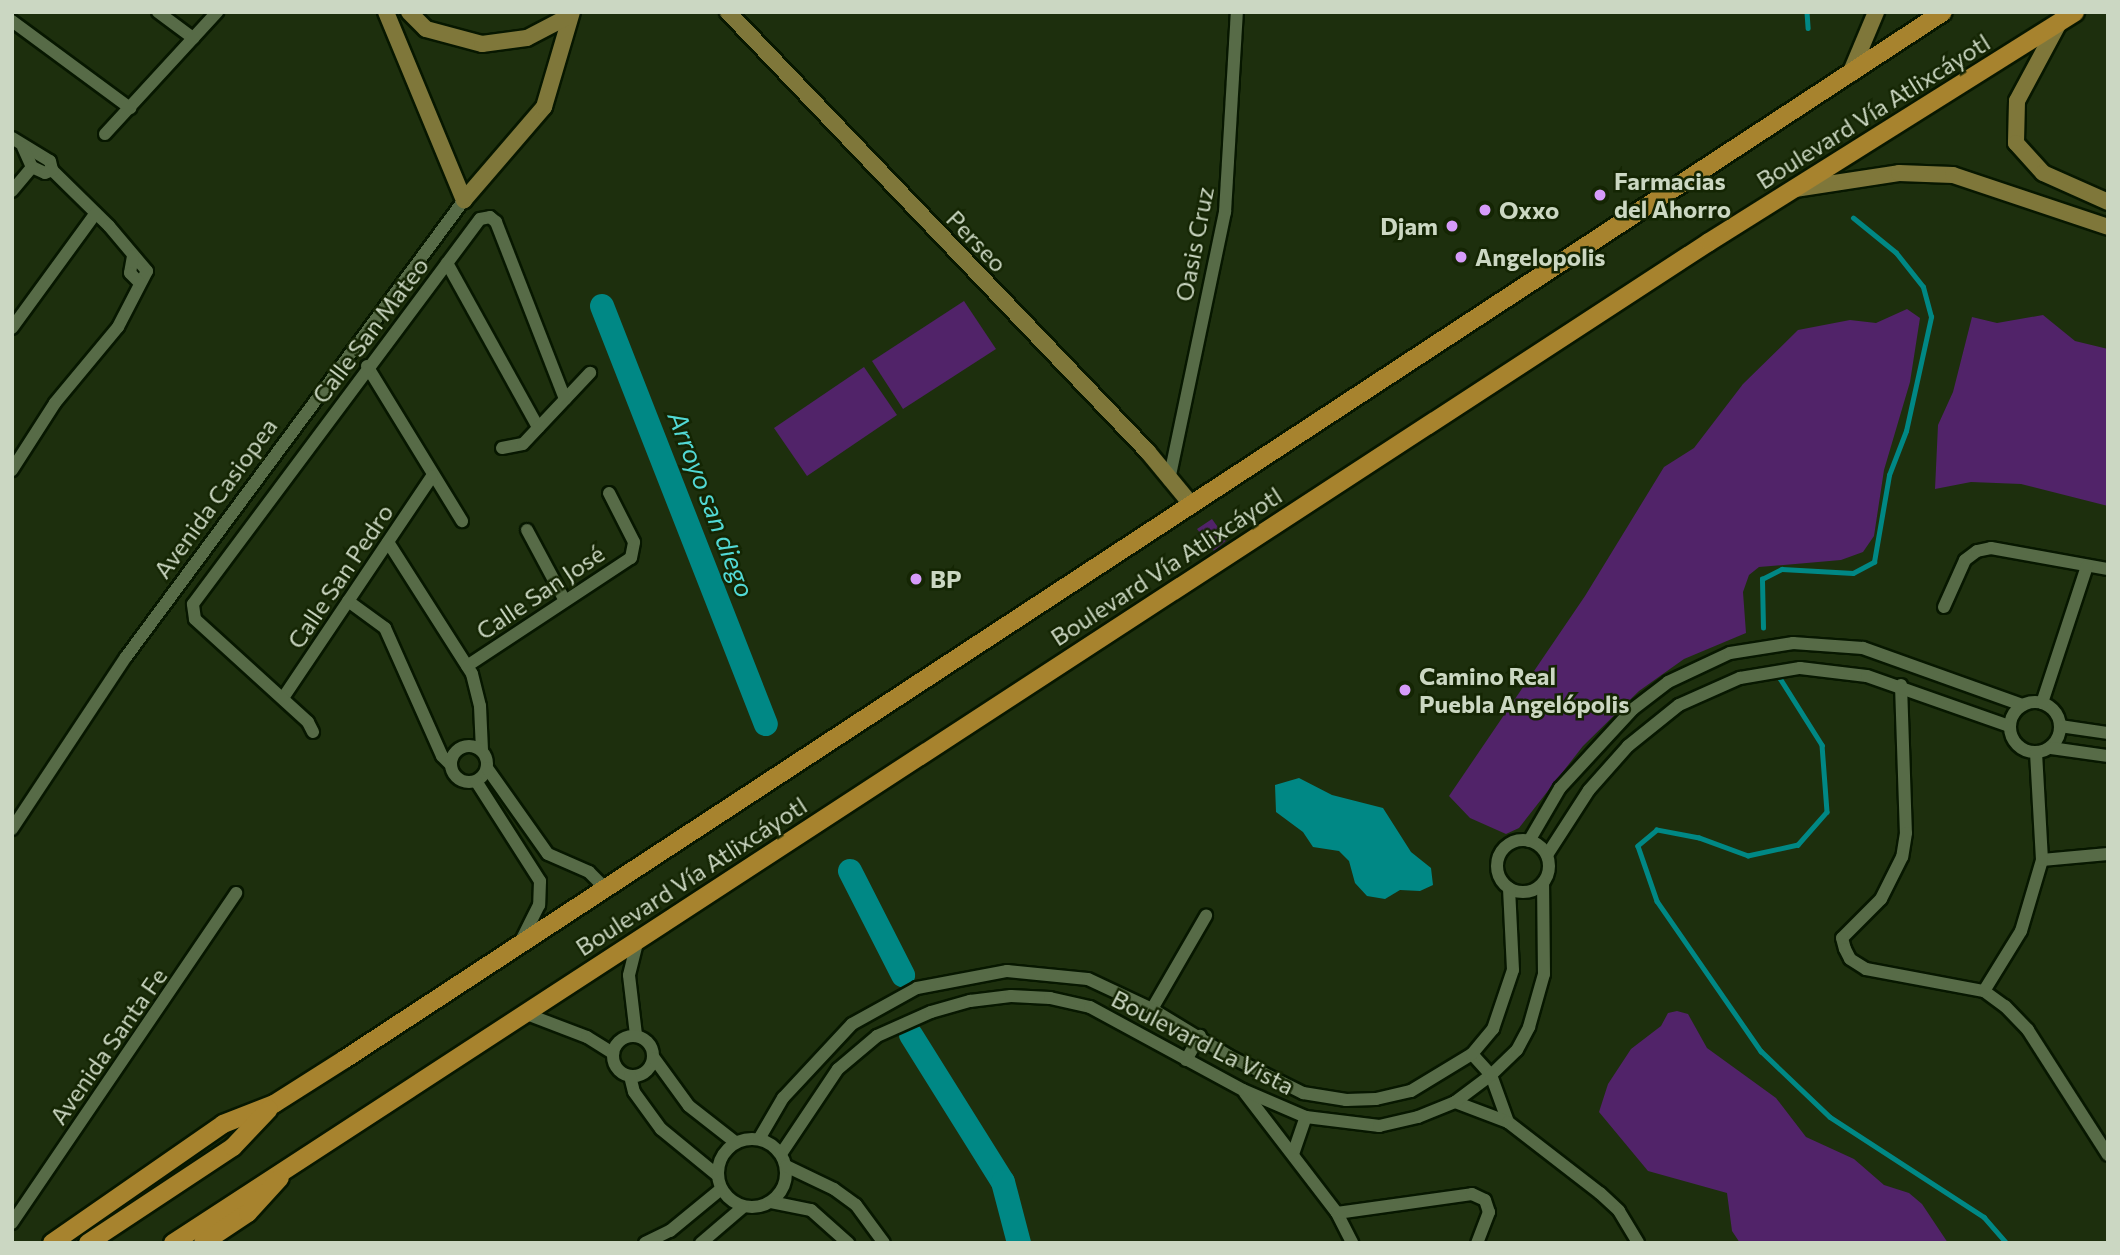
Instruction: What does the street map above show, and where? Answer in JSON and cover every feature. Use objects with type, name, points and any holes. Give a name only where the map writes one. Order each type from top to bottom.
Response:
[{"type":"main road","name":"Boulevard Vía Atlixcáyotl","points":[[52,1243],[223,1124],[274,1104],[520,945],[1191,504],[1848,78],[1943,12]]},
{"type":"main road","name":"Boulevard Vía Atlixcáyotl","points":[[173,1243],[1795,189],[2068,17]]},
{"type":"main road","name":"Boulevard Vía Atlixcáyotl","points":[[88,1243],[233,1147],[274,1104]]},
{"type":"main road","name":"Boulevard Vía Atlixcáyotl","points":[[203,1243],[248,1213],[288,1166]]},
{"type":"street","points":[[158,12],[193,38]]},
{"type":"street","points":[[105,134],[217,12]]},
{"type":"street","points":[[386,12],[464,200],[544,107],[570,14]]},
{"type":"street","points":[[409,12],[426,29],[482,44],[527,38],[570,14]]},
{"type":"street","name":"Perseo","points":[[728,12],[1191,504]]},
{"type":"street","name":"Oasis Cruz","points":[[1169,480],[1225,212],[1237,12]]},
{"type":"street","points":[[1848,78],[1876,12]]},
{"type":"street","points":[[2068,17],[2017,101],[2015,143],[2043,173],[2108,202]]},
{"type":"street","points":[[12,21],[130,107]]},
{"type":"street","points":[[18,143],[32,167],[45,173],[52,170]]},
{"type":"street","points":[[12,470],[55,403],[118,327],[147,271],[96,213],[52,170],[51,161],[38,150],[18,143]]},
{"type":"street","points":[[12,191],[32,167]]},
{"type":"street","points":[[1795,189],[1899,173],[1953,175],[2108,227]]},
{"type":"street","name":"Avenida Casiopea","points":[[12,829],[142,634],[464,200]]},
{"type":"street","points":[[12,328],[96,213]]},
{"type":"street","name":"Calle San Mateo","points":[[283,698],[192,612],[193,604],[366,366],[480,219],[490,217],[496,222],[565,398]]},
{"type":"street","points":[[447,263],[538,428]]},
{"type":"street","points":[[366,366],[462,521]]},
{"type":"street","points":[[502,449],[523,444],[590,373]]},
{"type":"street","name":"Calle San Pedro","points":[[283,698],[432,476]]},
{"type":"street","name":"Calle San José","points":[[467,666],[635,552],[609,493]]},
{"type":"street","points":[[527,530],[564,599]]},
{"type":"street","points":[[388,542],[467,666],[479,696],[482,750],[487,768],[548,854],[589,872],[606,889]]},
{"type":"street","points":[[1944,607],[1965,560],[1977,551],[1991,548],[2108,569]]},
{"type":"street","points":[[2042,703],[2087,566]]},
{"type":"street","points":[[348,601],[384,628],[442,757],[450,764],[458,779],[476,781]]},
{"type":"street","points":[[1529,841],[1560,788],[1633,709],[1668,682],[1730,653],[1793,643],[1863,648],[2022,705],[2042,703],[2056,714],[2060,726],[2052,748]]},
{"type":"street","points":[[1547,855],[1529,841],[1517,841],[1499,855],[1498,873],[1509,888],[1527,892],[1543,884],[1549,870],[1547,855],[1589,790],[1629,746],[1679,705],[1710,689],[1773,670],[1800,668],[1867,676],[1901,685],[2009,726]]},
{"type":"street","points":[[1901,685],[1906,833],[1902,856],[1881,899],[1842,938],[1850,959],[1866,969],[1984,991],[2028,1030],[2108,1155]]},
{"type":"street","points":[[283,698],[313,733]]},
{"type":"street","points":[[2022,705],[2009,726],[2011,739],[2022,750],[2036,753],[2052,748],[2108,755]]},
{"type":"street","points":[[2060,726],[2108,733]]},
{"type":"street","points":[[450,764],[458,749],[466,745],[482,750]]},
{"type":"street","points":[[1984,991],[2021,931],[2042,860],[2036,753]]},
{"type":"street","points":[[476,781],[487,768]]},
{"type":"street","points":[[476,781],[540,881],[539,905],[520,945]]},
{"type":"street","points":[[2042,860],[2108,854]]},
{"type":"street","name":"Boulevard La Vista","points":[[784,1160],[838,1069],[877,1036],[931,1012],[970,1001],[1050,998],[1090,1007],[1243,1090],[1306,1117],[1379,1126],[1455,1102],[1491,1076],[1517,1050],[1537,1004],[1545,945],[1543,884]]},
{"type":"street","name":"Boulevard La Vista","points":[[759,1139],[783,1098],[852,1024],[917,988],[1007,971],[1053,973],[1088,979],[1152,1009],[1303,1093],[1346,1100],[1376,1100],[1411,1091],[1472,1054],[1493,1029],[1513,970],[1509,888]]},
{"type":"street","name":"Avenida Santa Fe","points":[[12,1223],[236,893]]},
{"type":"street","points":[[1152,1009],[1206,916]]},
{"type":"street","points":[[636,1035],[629,975],[638,940]]},
{"type":"street","points":[[524,1013],[587,1037],[613,1053],[617,1068],[630,1076],[634,1092],[661,1129],[717,1175]]},
{"type":"street","points":[[613,1053],[621,1039],[636,1035],[650,1043],[654,1058],[689,1106],[735,1142]]},
{"type":"street","points":[[1186,1060],[1200,1036]]},
{"type":"street","points":[[1472,1054],[1491,1076],[1508,1122]]},
{"type":"street","points":[[630,1076],[646,1072],[654,1058]]},
{"type":"street","points":[[1243,1090],[1337,1213],[1352,1243]]},
{"type":"street","points":[[1455,1102],[1508,1122],[1619,1211],[1638,1243]]},
{"type":"street","points":[[1293,1154],[1306,1117]]},
{"type":"street","points":[[743,1207],[721,1189],[717,1175],[719,1162],[735,1142],[759,1139],[784,1160],[856,1205],[884,1243]]},
{"type":"street","points":[[771,1202],[781,1192],[784,1160]]},
{"type":"street","points":[[645,1243],[670,1231],[721,1189]]},
{"type":"street","points":[[1337,1213],[1472,1194],[1485,1199],[1489,1212],[1477,1243]]},
{"type":"street","points":[[701,1243],[743,1207],[771,1202],[811,1210],[848,1243]]},
{"type":"shaded area","points":[[964,301],[996,349],[903,409],[872,361]]},
{"type":"shaded area","points":[[1907,309],[1920,318],[1910,382],[1884,470],[1874,536],[1863,552],[1841,560],[1759,567],[1749,575],[1743,592],[1746,633],[1684,659],[1639,691],[1583,746],[1519,828],[1506,834],[1470,818],[1449,796],[1585,596],[1664,467],[1694,448],[1743,384],[1798,330],[1850,320],[1876,323]]},
{"type":"shaded area","points":[[2043,315],[2075,341],[2108,349],[2108,506],[2021,484],[1971,482],[1935,489],[1938,425],[1953,392],[1972,317],[1997,323]]},
{"type":"shaded area","points":[[864,367],[897,415],[807,476],[774,428]]},
{"type":"shaded area","points":[[1212,519],[1227,540],[1214,551],[1197,529]]},
{"type":"shaded area","points":[[1677,1011],[1688,1014],[1707,1048],[1776,1098],[1806,1137],[1854,1159],[1884,1185],[1909,1193],[1922,1204],[1948,1243],[1740,1243],[1732,1231],[1727,1193],[1648,1171],[1599,1112],[1608,1084],[1631,1049],[1661,1026],[1668,1013]]},
{"type":"water","points":[[1299,778],[1332,795],[1383,808],[1411,852],[1431,868],[1433,885],[1420,891],[1400,890],[1385,899],[1367,896],[1355,883],[1349,861],[1339,851],[1313,847],[1303,832],[1276,812],[1275,785]]},
{"type":"waterway","points":[[1807,12],[1808,28]]},
{"type":"waterway","points":[[1763,628],[1762,579],[1782,569],[1853,573],[1874,562],[1889,475],[1906,431],[1931,317],[1923,287],[1896,253],[1853,218]]},
{"type":"waterway","name":"Arroyo san diego","points":[[602,306],[766,724]]},
{"type":"waterway","points":[[1778,675],[1822,745],[1827,812],[1798,845],[1748,856],[1699,838],[1657,830],[1638,846],[1657,901],[1761,1051],[1830,1117],[1984,1217],[2007,1243]]},
{"type":"waterway","points":[[850,871],[903,975]]},
{"type":"waterway","points":[[911,1035],[1003,1182],[1019,1243]]},
{"type":"place","name":"Farmacias del Ahorro","points":[[1600,195]]},
{"type":"place","name":"Oxxo","points":[[1485,210]]},
{"type":"place","name":"Djam","points":[[1452,226]]},
{"type":"place","name":"Angelopolis","points":[[1461,257]]},
{"type":"place","name":"BP","points":[[916,579]]},
{"type":"place","name":"Camino Real Puebla Angelópolis","points":[[1405,690]]}]
